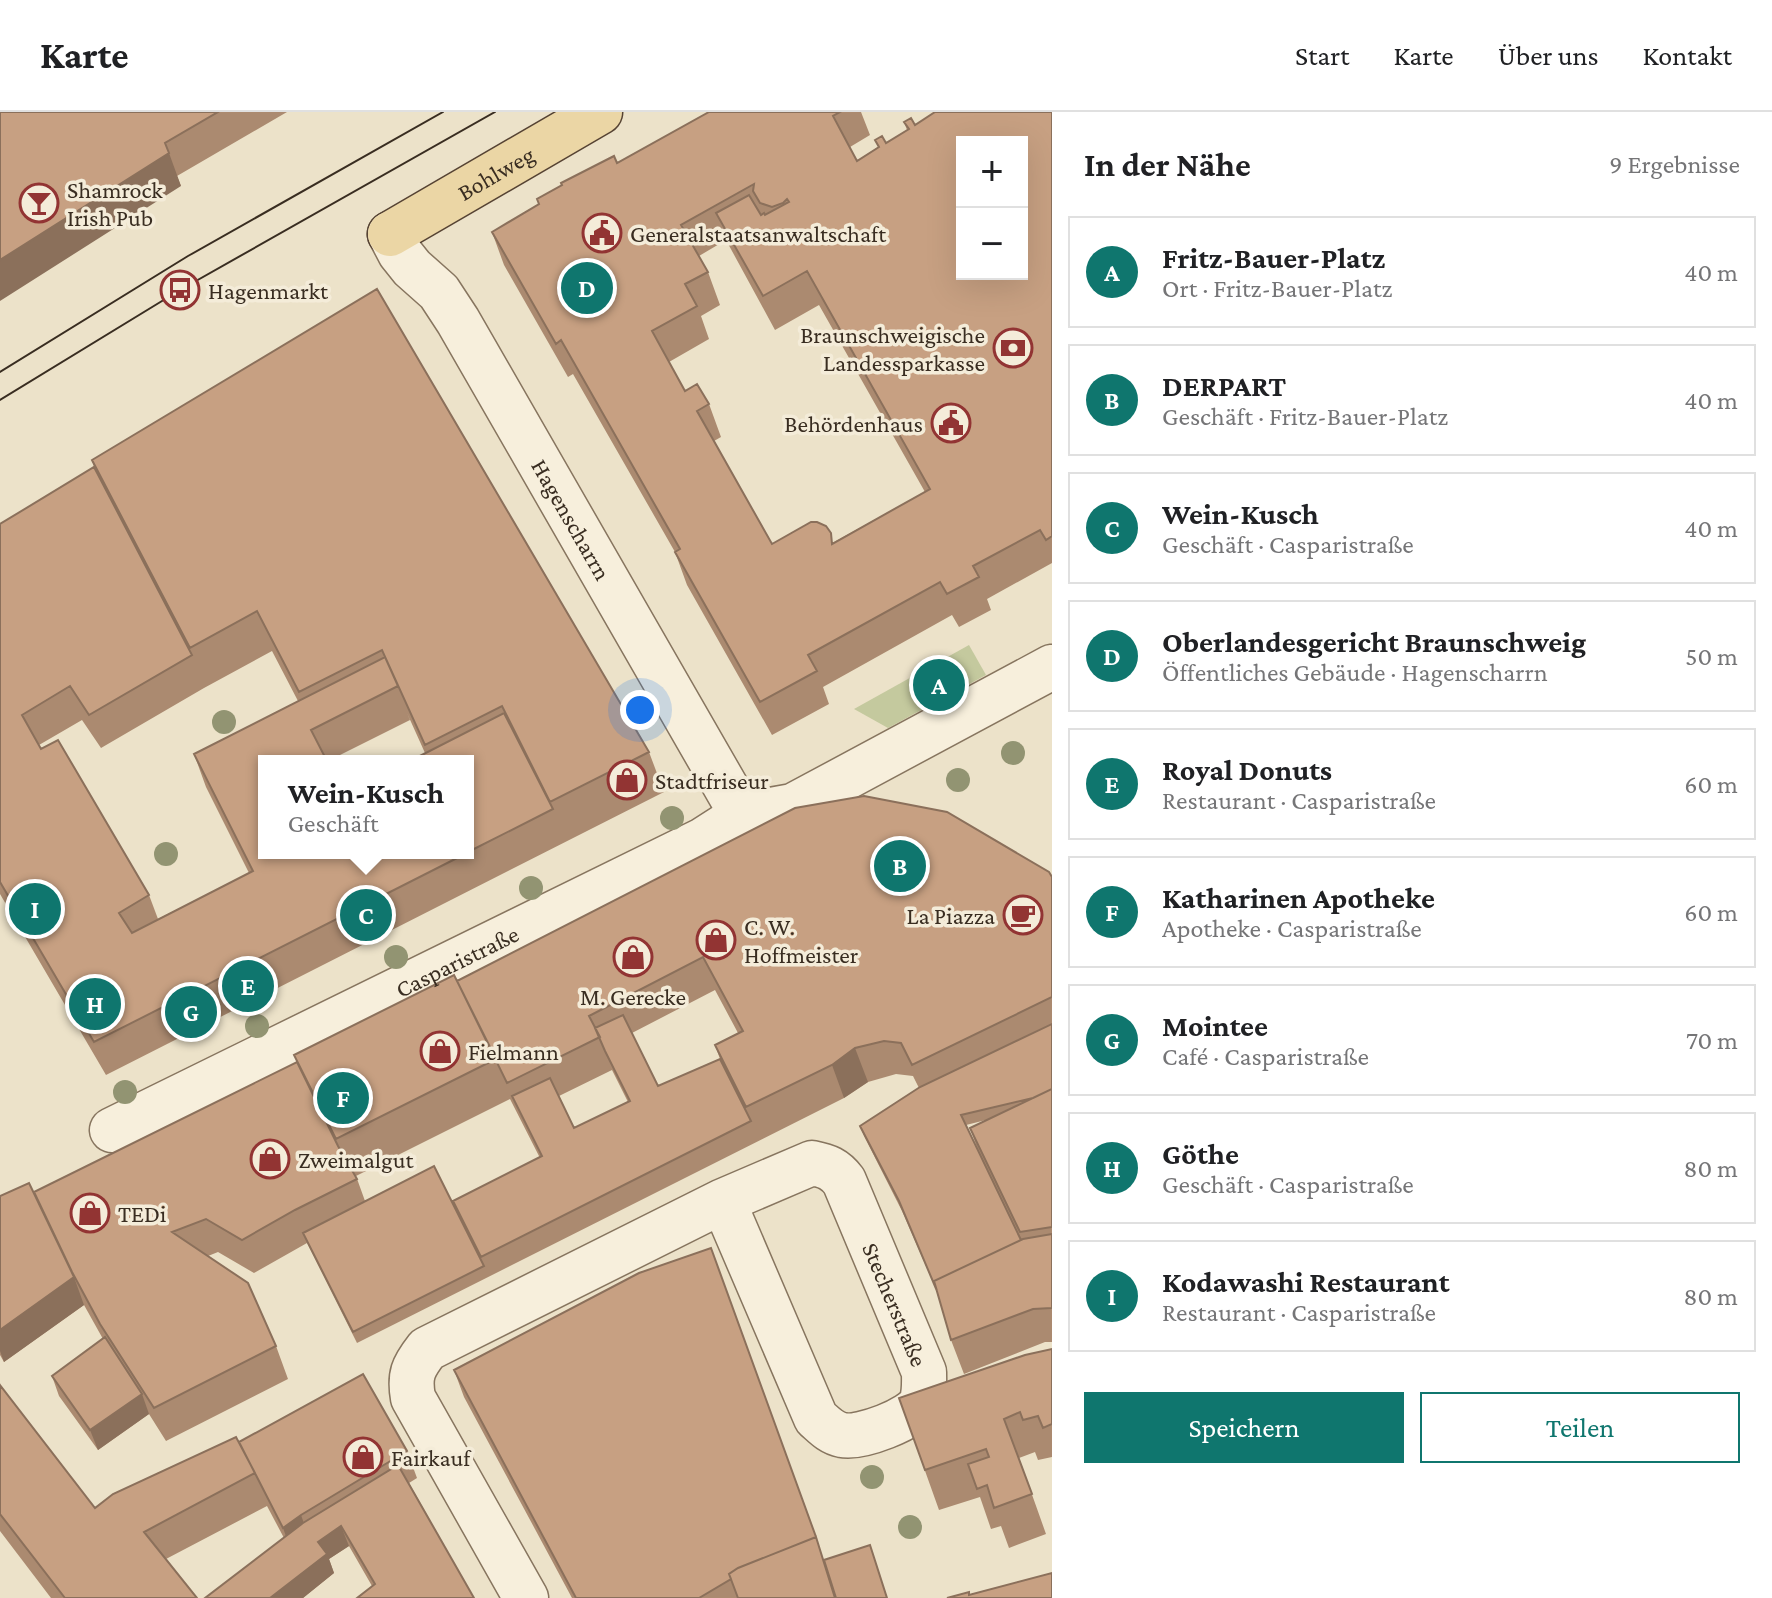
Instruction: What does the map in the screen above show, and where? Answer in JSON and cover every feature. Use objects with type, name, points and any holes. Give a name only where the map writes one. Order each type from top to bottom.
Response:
[{"type":"main road","name":"Bohlweg","points":[[390,234],[600,112]]},
{"type":"street","name":"Hagenscharrn","points":[[390,234],[400,253],[439,292],[458,321],[742,815]]},
{"type":"street","name":"Casparistraße","points":[[112,1130],[689,847],[742,815],[793,806],[1052,667]]},
{"type":"street","name":"Stecherstraße","points":[[526,1598],[413,1398],[412,1373],[417,1361],[427,1349],[723,1201],[812,1163],[835,1170],[844,1181],[924,1372],[925,1389],[921,1403],[912,1415],[860,1435],[842,1435],[827,1429],[816,1418],[723,1201]]},
{"type":"green space","points":[[969,645],[986,675],[888,728],[854,709]]},
{"type":"building","points":[[0,112],[218,112],[165,143],[169,153],[0,260]]},
{"type":"building","name":"Behördenhaus","points":[[709,112],[840,112],[833,116],[857,161],[879,147],[875,140],[882,136],[886,143],[909,129],[904,122],[911,118],[915,125],[935,112],[1052,112],[1052,536],[1046,540],[1040,530],[973,566],[979,577],[947,594],[940,582],[808,655],[817,671],[760,702],[675,552],[680,549],[561,340],[556,344],[492,232],[539,204],[537,199],[561,183],[614,156],[617,163]],"holes":[[[754,184],[753,191],[760,203],[772,207],[787,199],[789,202],[761,215],[749,195],[716,213],[763,296],[807,271],[930,489],[832,544],[831,533],[826,526],[817,522],[811,522],[772,544],[697,411],[709,404],[697,384],[685,391],[652,331],[697,306],[685,284],[708,272],[681,225]]]},
{"type":"building","points":[[377,289],[649,752],[550,802],[502,706],[425,745],[382,650],[299,692],[257,611],[190,648],[92,460]]},
{"type":"building","points":[[94,467],[192,655],[89,715],[70,686],[22,715],[41,749],[58,740],[149,895],[119,913],[132,933],[253,871],[194,754],[385,657],[398,686],[311,730],[324,755],[258,755],[258,859],[455,859],[94,1042],[0,882],[0,524]]},
{"type":"building","points":[[504,713],[553,809],[474,849],[474,755],[422,755]]},
{"type":"building","points":[[864,796],[947,812],[1049,872],[1052,877],[1052,997],[912,1065],[901,1043],[884,1041],[855,1048],[832,1065],[746,1107],[715,1045],[743,1031],[703,957],[589,1016],[600,1037],[507,1083],[457,981],[795,808]]},
{"type":"building","points":[[454,975],[496,1059],[336,1139],[294,1055]]},
{"type":"building","points":[[623,1015],[658,1086],[720,1059],[751,1121],[481,1257],[453,1201],[542,1156],[512,1096],[550,1078],[574,1128],[630,1101],[595,1028]]},
{"type":"building","points":[[1052,1024],[1052,1089],[1033,1098],[961,1115],[1021,1240],[934,1281],[937,1291],[899,1201],[860,1126],[920,1087]]},
{"type":"building","points":[[297,1062],[357,1179],[242,1240],[206,1219],[172,1232],[248,1283],[276,1346],[154,1408],[100,1324],[34,1192]]},
{"type":"building","points":[[1052,1089],[1052,1227],[1020,1232],[970,1128]]},
{"type":"building","points":[[434,1166],[484,1266],[353,1332],[303,1233]]},
{"type":"building","points":[[29,1183],[74,1277],[0,1330],[0,1196]]},
{"type":"building","points":[[1052,1234],[1052,1308],[1033,1309],[951,1340],[934,1281],[1023,1239]]},
{"type":"building","points":[[711,1248],[816,1537],[738,1568],[729,1574],[731,1579],[699,1598],[576,1598],[454,1370],[639,1273]]},
{"type":"building","points":[[105,1337],[142,1394],[90,1430],[52,1376]]},
{"type":"building","points":[[1052,1349],[1052,1424],[1043,1428],[1038,1416],[1023,1420],[1020,1412],[1004,1419],[1032,1494],[994,1508],[987,1485],[977,1489],[968,1464],[989,1457],[986,1449],[925,1470],[899,1398],[1025,1355]]},
{"type":"building","points":[[363,1374],[407,1451],[283,1528],[239,1442]]},
{"type":"building","points":[[0,1385],[95,1508],[113,1494],[236,1437],[255,1473],[144,1532],[197,1598],[65,1598],[0,1514]]},
{"type":"building","points":[[398,1465],[474,1598],[357,1598],[375,1584],[341,1526],[318,1542],[327,1554],[270,1598],[205,1598],[303,1523]]},
{"type":"building","points":[[816,1537],[835,1598],[738,1598],[729,1574]]},
{"type":"building","points":[[870,1545],[887,1598],[836,1598],[824,1560]]},
{"type":"building","points":[[1052,1573],[1052,1598],[947,1598],[969,1592],[969,1595]]},
{"type":"tram line","points":[[0,372],[188,256],[443,112]]},
{"type":"tram line","points":[[0,400],[180,290],[495,112]]},
{"type":"place","name":"Shamrock Irish Pub","points":[[39,203]]},
{"type":"place","name":"Generalstaatsanwaltschaft","points":[[602,233]]},
{"type":"place","name":"Oberlandesgericht Braunschweig","points":[[587,288]]},
{"type":"place","name":"Hagenmarkt","points":[[180,290]]},
{"type":"place","name":"Braunschweigische Landessparkasse","points":[[1013,348]]},
{"type":"place","name":"Behördenhaus","points":[[951,423]]},
{"type":"place","name":"Fritz-Bauer-Platz","points":[[939,685]]},
{"type":"place","name":"Stadtfriseur","points":[[627,780]]},
{"type":"place","name":"DERPART","points":[[900,866]]},
{"type":"place","name":"Kodawashi Restaurant","points":[[35,909]]},
{"type":"place","name":"Wein-Kusch","points":[[366,915]]},
{"type":"place","name":"La Piazza","points":[[1023,915]]},
{"type":"place","name":"C. W. Hoffmeister","points":[[716,940]]},
{"type":"place","name":"M. Gerecke","points":[[633,957]]},
{"type":"place","name":"Royal Donuts","points":[[248,986]]},
{"type":"place","name":"Göthe","points":[[95,1004]]},
{"type":"place","name":"Mointee","points":[[191,1012]]},
{"type":"place","name":"Fielmann","points":[[440,1051]]},
{"type":"place","name":"Katharinen Apotheke","points":[[343,1098]]},
{"type":"place","name":"Zweimalgut","points":[[270,1159]]},
{"type":"place","name":"TEDi","points":[[90,1213]]},
{"type":"place","name":"Fairkauf","points":[[363,1457]]}]
